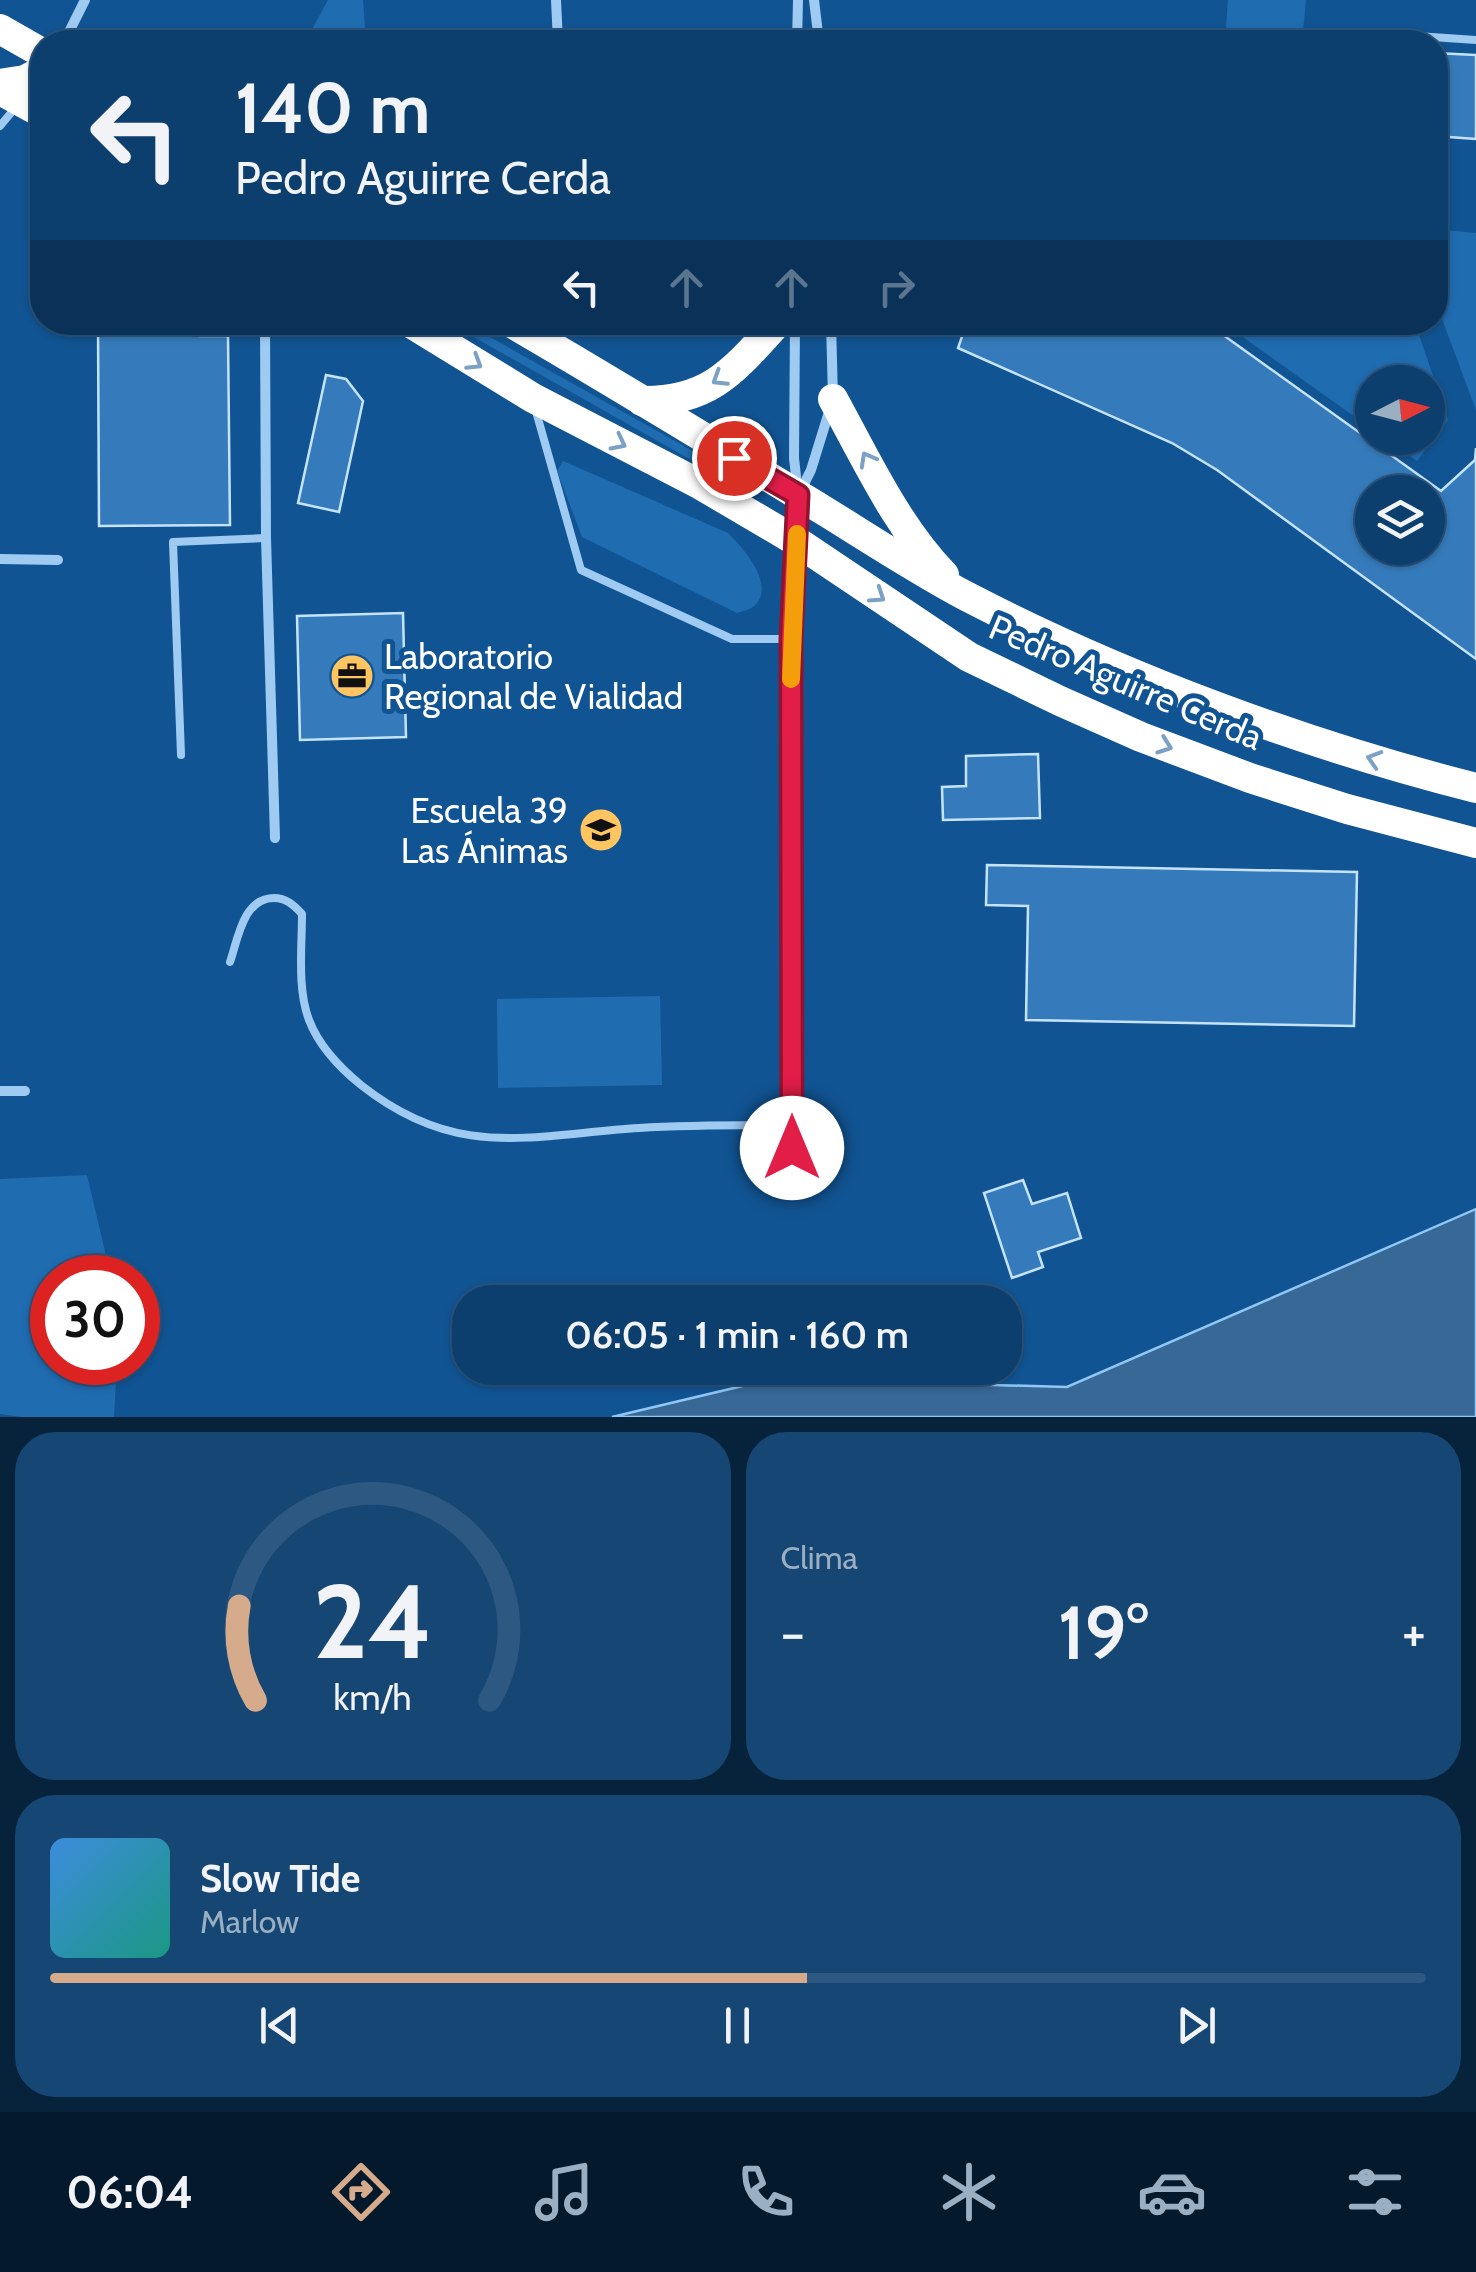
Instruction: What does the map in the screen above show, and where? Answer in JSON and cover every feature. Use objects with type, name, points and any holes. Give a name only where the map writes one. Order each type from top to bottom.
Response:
[{"type":"highway","points":[[0,29],[30,45]]},
{"type":"highway","name":"Pedro Aguirre Cerda","points":[[430,335],[533,398],[701,485],[796,542],[969,657],[1092,716],[1250,778],[1476,843]]},
{"type":"highway","name":"Pedro Aguirre Cerda","points":[[550,335],[642,401],[964,595],[1110,662],[1260,721],[1476,788]]},
{"type":"highway","points":[[642,401],[678,399],[715,384],[734,370],[766,335]]},
{"type":"highway","points":[[833,399],[910,534],[964,595]]},
{"type":"street","points":[[70,30],[85,0]]},
{"type":"street","points":[[556,0],[557,30]]},
{"type":"street","points":[[797,30],[798,0]]},
{"type":"street","points":[[814,0],[818,30]]},
{"type":"street","points":[[265,335],[266,538],[275,838]]},
{"type":"street","points":[[792,1170],[791,639],[798,495],[794,458],[795,335]]},
{"type":"street","points":[[798,495],[811,470],[833,399],[831,335]]},
{"type":"street","points":[[0,559],[58,560]]},
{"type":"street","points":[[0,1091],[25,1092]]},
{"type":"lane","points":[[1448,38],[1476,40]]},
{"type":"lane","points":[[0,126],[16,97]]},
{"type":"lane","points":[[533,398],[581,570],[732,639],[791,639]]},
{"type":"lane","points":[[181,755],[173,542],[266,538]]},
{"type":"lane","points":[[230,962],[250,909],[276,898],[295,906],[302,914],[308,1018],[325,1049],[378,1098],[403,1114],[459,1135],[510,1139],[671,1126],[792,1125]]},
{"type":"shaded area","points":[[328,0],[363,0],[365,30],[312,30]]},
{"type":"shaded area","points":[[1228,0],[1306,0],[1303,30],[1226,30]]},
{"type":"shaded area","points":[[1448,230],[1476,233],[1476,410],[1448,335]]},
{"type":"shaded area","points":[[470,335],[486,335],[714,463],[709,470]]},
{"type":"shaded area","points":[[1240,335],[1419,335],[1429,365],[1355,365],[1355,417]]},
{"type":"shaded area","points":[[563,461],[728,533],[760,578],[760,598],[753,607],[737,613],[582,537],[557,471]]},
{"type":"shaded area","points":[[660,996],[662,1085],[498,1088],[497,999]]},
{"type":"shaded area","points":[[87,1175],[106,1255],[30,1255],[30,1385],[116,1385],[114,1417],[0,1414],[0,1179]]},
{"type":"shaded area","points":[[1476,1209],[1476,1417],[612,1417],[747,1385],[1067,1387]]},
{"type":"building","points":[[1448,54],[1476,55],[1476,139],[1448,137]]},
{"type":"building","points":[[98,335],[228,336],[230,525],[99,526]]},
{"type":"building","points":[[962,335],[1223,335],[1355,429],[1355,455],[1391,455],[1419,475],[1355,475],[1355,565],[1445,565],[1445,487],[1475,460],[1476,448],[1476,659],[1217,470],[1172,443],[958,348]]},
{"type":"building","points":[[326,375],[346,379],[363,401],[339,512],[298,503]]},
{"type":"building","name":"Laboratorio Regional de Vialidad","points":[[403,613],[406,737],[300,740],[297,616]]},
{"type":"building","points":[[1038,754],[1040,818],[943,820],[942,787],[966,786],[966,756]]},
{"type":"building","points":[[987,865],[1357,872],[1354,1026],[1026,1020],[1028,906],[986,905]]},
{"type":"building","points":[[1023,1180],[1032,1204],[1067,1193],[1081,1238],[1038,1252],[1043,1267],[1012,1278],[984,1193]]},
{"type":"slow traffic","points":[[791,679],[797,534]]},
{"type":"place","name":"Laboratorio Regional de Vialidad","points":[[352,676]]},
{"type":"place","name":"Escuela 39 Las Ánimas","points":[[601,830]]},
{"type":"route","points":[[734,458],[798,495],[791,639],[792,1148]]}]
